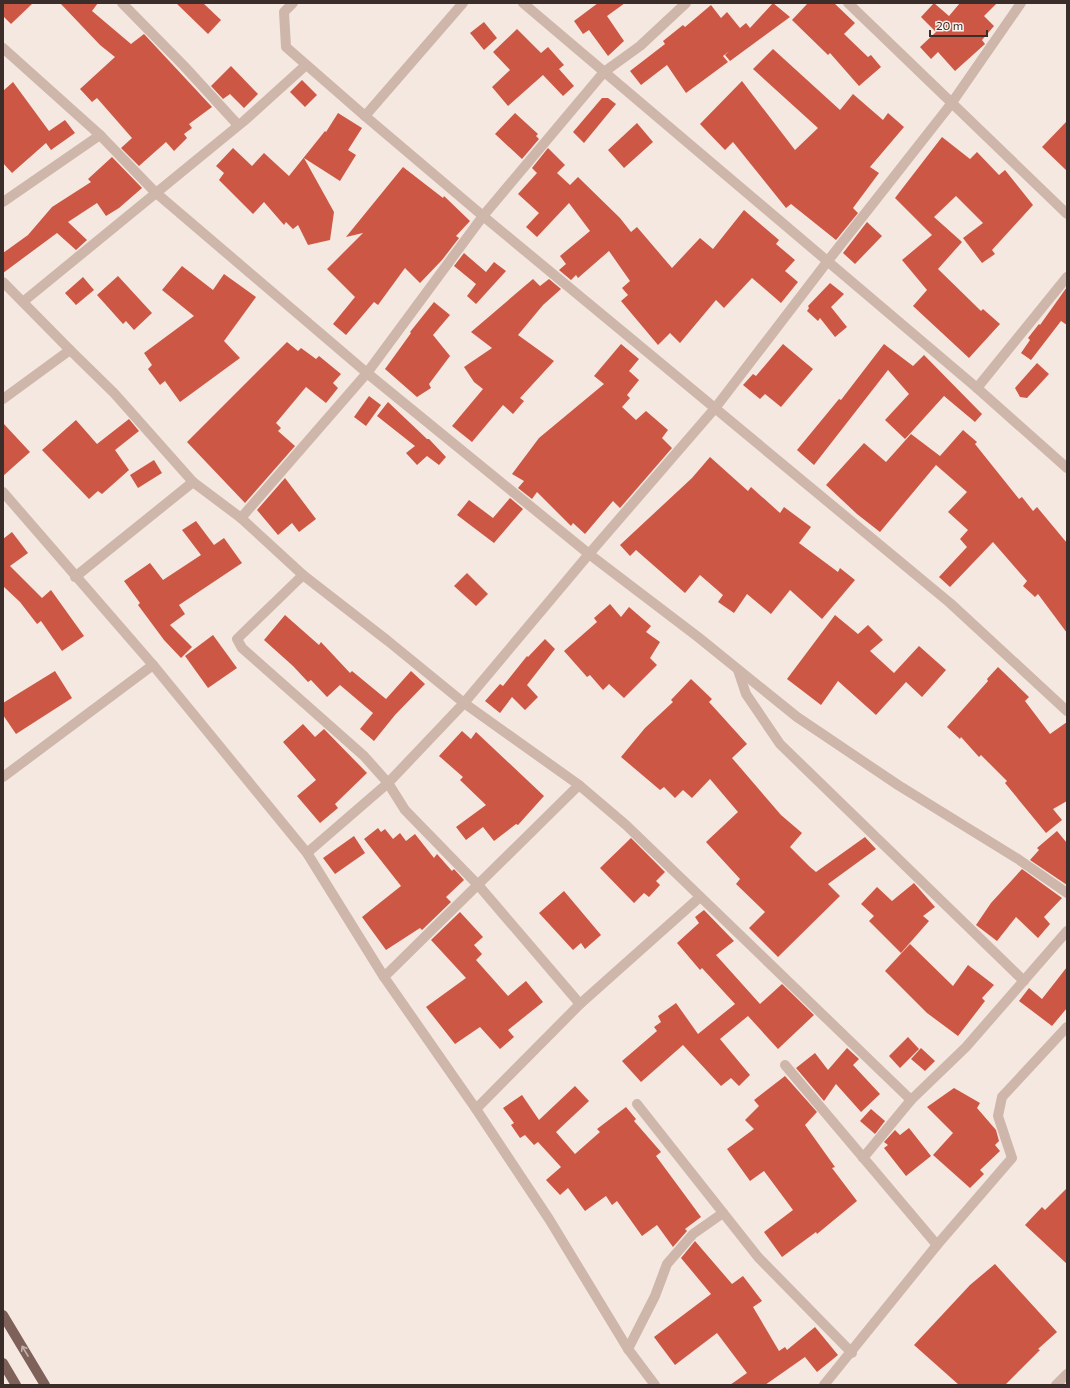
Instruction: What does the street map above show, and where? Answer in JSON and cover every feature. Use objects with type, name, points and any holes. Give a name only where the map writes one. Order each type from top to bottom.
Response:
[{"type":"main road","points":[[3,1315],[45,1385]]},
{"type":"main road","points":[[3,1363],[16,1385]]},
{"type":"street","points":[[122,3],[184,66],[238,125]]},
{"type":"street","points":[[293,3],[284,12],[286,47],[483,216],[716,407],[950,603],[1067,711]]},
{"type":"street","points":[[365,116],[463,3]]},
{"type":"street","points":[[523,3],[977,388],[1067,468]]},
{"type":"street","points":[[241,518],[367,373],[483,216],[604,72],[640,46],[686,3]]},
{"type":"street","points":[[848,3],[951,104],[1067,214]]},
{"type":"street","points":[[307,853],[388,783],[464,703],[589,554],[716,407],[951,104],[1021,3]]},
{"type":"street","points":[[3,48],[100,135],[155,192],[367,373],[589,554],[698,637],[797,717],[898,785],[1018,859],[1067,893]]},
{"type":"street","points":[[24,301],[238,125],[306,65]]},
{"type":"street","points":[[3,202],[100,135]]},
{"type":"street","points":[[977,388],[1067,278]]},
{"type":"street","points":[[3,282],[24,301],[70,350],[114,393],[193,482],[241,518],[303,575],[388,641],[464,703],[579,785],[626,825],[911,1100]]},
{"type":"street","points":[[3,399],[70,350]]},
{"type":"street","points":[[75,576],[193,482]]},
{"type":"street","points":[[3,492],[153,665],[307,853],[384,977],[476,1109],[549,1219],[628,1349],[655,1385]]},
{"type":"street","points":[[303,575],[237,639],[242,648],[364,756],[388,783],[405,810],[478,886],[580,1004]]},
{"type":"street","points":[[3,777],[153,665]]},
{"type":"street","points":[[738,670],[746,694],[780,744],[1024,980]]},
{"type":"street","points":[[384,977],[579,785]]},
{"type":"street","points":[[476,1109],[580,1004],[700,897]]},
{"type":"street","points":[[863,1158],[911,1100],[966,1046],[1067,931]]},
{"type":"street","points":[[824,1385],[937,1245],[1012,1158],[998,1116],[1002,1097],[1067,1027]]},
{"type":"street","points":[[785,1066],[937,1245]]},
{"type":"street","points":[[637,1104],[758,1257],[852,1352]]},
{"type":"street","points":[[628,1349],[655,1296],[667,1264],[692,1234],[723,1213]]},
{"type":"street","points":[[1056,1385],[1067,1374]]},
{"type":"building","points":[[3,3],[33,3],[11,24],[3,16]]},
{"type":"building","points":[[60,3],[98,3],[92,11],[131,44],[144,34],[212,107],[189,124],[192,128],[184,134],[187,138],[174,151],[166,142],[139,166],[121,148],[132,138],[97,98],[92,102],[80,89],[115,57],[100,45]]},
{"type":"building","points":[[176,3],[203,3],[221,20],[208,34]]},
{"type":"building","points":[[598,3],[625,3],[607,16],[624,41],[608,56],[589,30],[583,34],[574,21]]},
{"type":"building","points":[[773,3],[790,17],[730,61],[725,55],[729,51],[723,56],[728,62],[686,93],[667,65],[641,85],[630,71],[665,44],[663,41],[683,25],[685,27],[711,5],[721,18],[727,12],[740,28],[746,23],[750,28]]},
{"type":"building","points":[[808,3],[834,3],[855,23],[844,34],[868,57],[871,55],[881,67],[859,86],[830,53],[828,55],[792,20]]},
{"type":"building","points":[[934,3],[949,16],[960,3],[997,3],[984,16],[994,26],[982,40],[985,44],[955,71],[938,52],[931,59],[920,47],[936,32],[921,17]]},
{"type":"building","points":[[484,22],[497,38],[484,50],[470,33]]},
{"type":"building","points":[[517,29],[541,53],[548,47],[564,65],[559,69],[574,86],[563,96],[543,75],[508,106],[492,87],[510,70],[493,52]]},
{"type":"building","points":[[773,49],[840,110],[853,94],[883,120],[888,113],[904,127],[870,167],[879,173],[853,208],[858,213],[836,240],[791,204],[786,208],[733,142],[725,150],[700,124],[742,81],[795,150],[818,128],[753,69]]},
{"type":"building","points":[[231,66],[258,94],[244,108],[230,94],[223,99],[211,86]]},
{"type":"building","points":[[302,80],[317,95],[305,107],[290,92]]},
{"type":"building","points":[[13,82],[49,131],[65,120],[75,133],[51,150],[46,143],[12,173],[3,163],[3,91]]},
{"type":"building","points":[[602,98],[608,98],[616,104],[584,143],[573,132]]},
{"type":"building","points":[[338,113],[362,128],[348,150],[356,155],[340,181],[304,158],[334,212],[330,240],[308,245],[298,225],[293,229],[286,222],[284,225],[264,202],[253,214],[219,180],[224,173],[216,166],[233,148],[252,166],[264,153],[289,176],[325,131],[326,132]]},
{"type":"building","points":[[515,113],[538,134],[536,136],[539,139],[522,159],[495,134]]},
{"type":"building","points":[[1067,121],[1067,171],[1042,147]]},
{"type":"building","points":[[637,123],[653,142],[624,168],[608,150]]},
{"type":"building","points":[[942,137],[970,159],[977,152],[999,175],[1005,170],[1033,205],[992,250],[995,254],[982,263],[963,238],[983,223],[956,196],[934,217],[962,242],[938,269],[981,311],[983,309],[1000,324],[969,358],[913,306],[927,290],[902,260],[932,235],[895,198]]},
{"type":"building","points":[[548,148],[565,165],[557,173],[570,185],[578,177],[620,218],[631,232],[637,227],[672,268],[700,238],[713,249],[744,210],[779,240],[776,244],[795,260],[785,271],[798,282],[781,303],[752,278],[724,308],[716,300],[680,343],[670,333],[658,345],[621,301],[628,295],[622,288],[630,281],[609,251],[578,278],[576,275],[571,280],[559,270],[566,264],[560,256],[590,231],[569,203],[537,237],[526,227],[539,213],[518,194],[537,173],[532,168]]},
{"type":"building","points":[[112,157],[142,188],[119,208],[106,216],[97,203],[68,222],[87,240],[76,250],[57,233],[3,273],[3,253],[28,235],[52,207],[91,182],[88,179]]},
{"type":"building","points":[[403,167],[443,198],[444,196],[470,221],[456,236],[459,238],[442,260],[420,283],[405,268],[378,305],[374,302],[346,335],[333,324],[355,297],[327,269],[363,233],[346,237]]},
{"type":"building","points":[[867,222],[882,236],[855,264],[843,253]]},
{"type":"building","points":[[464,253],[486,272],[494,262],[506,271],[476,304],[467,296],[476,284],[454,266]]},
{"type":"building","points":[[182,266],[213,290],[224,274],[256,297],[224,341],[240,358],[180,402],[165,381],[160,385],[148,369],[152,365],[144,353],[194,316],[162,290]]},
{"type":"building","points":[[118,276],[152,313],[134,330],[126,321],[123,324],[97,295]]},
{"type":"building","points":[[83,277],[94,290],[76,305],[65,293]]},
{"type":"building","points":[[533,279],[540,286],[549,279],[561,289],[543,305],[518,335],[554,361],[520,398],[524,401],[513,414],[503,405],[472,442],[452,426],[483,389],[474,382],[464,367],[492,348],[471,332]]},
{"type":"building","points":[[830,283],[844,294],[831,307],[847,327],[835,337],[820,318],[818,321],[807,311],[809,308],[808,306]]},
{"type":"building","points":[[1067,287],[1067,325],[1061,321],[1031,360],[1021,353],[1030,340],[1028,338],[1039,324],[1040,325]]},
{"type":"building","points":[[434,302],[450,315],[433,335],[450,356],[429,384],[431,388],[417,397],[385,369],[411,333],[410,332]]},
{"type":"building","points":[[287,342],[298,351],[301,348],[316,359],[319,356],[341,374],[333,383],[338,388],[326,403],[306,387],[276,423],[281,428],[278,431],[295,446],[245,503],[187,442]]},
{"type":"building","points":[[621,344],[639,359],[629,371],[639,380],[627,395],[630,398],[622,407],[636,420],[646,411],[668,430],[662,438],[672,448],[620,508],[613,501],[585,534],[573,523],[571,526],[537,492],[532,499],[518,488],[524,481],[512,474],[539,438],[604,384],[594,376]]},
{"type":"building","points":[[783,344],[813,369],[781,407],[765,394],[760,399],[743,385],[753,374],[756,376]]},
{"type":"building","points":[[884,344],[913,366],[924,355],[982,414],[975,422],[944,396],[905,439],[885,420],[909,394],[888,370],[814,465],[797,450],[839,399],[841,400]]},
{"type":"building","points":[[1037,363],[1049,374],[1027,398],[1020,397],[1015,388]]},
{"type":"building","points":[[369,396],[381,405],[366,426],[354,417]]},
{"type":"building","points":[[388,402],[427,439],[429,439],[446,457],[439,465],[427,456],[417,465],[406,453],[415,446],[377,416]]},
{"type":"building","points":[[129,419],[139,431],[115,450],[129,470],[102,494],[98,491],[89,499],[42,450],[76,420],[97,444]]},
{"type":"building","points":[[3,423],[30,452],[3,476]]},
{"type":"building","points":[[963,430],[977,442],[975,444],[1019,499],[1022,497],[1033,511],[1037,507],[1067,543],[1067,633],[1038,594],[1035,597],[1023,586],[1027,581],[993,542],[950,587],[939,577],[967,547],[960,539],[968,530],[948,512],[967,492],[936,465],[880,532],[857,514],[826,485],[864,443],[886,462],[911,434],[940,456]]},
{"type":"building","points":[[710,457],[748,491],[751,487],[780,513],[784,507],[811,527],[799,543],[838,572],[840,568],[855,580],[822,619],[790,590],[771,614],[747,594],[734,613],[718,602],[723,595],[700,575],[685,593],[636,550],[630,556],[620,545],[692,478]]},
{"type":"building","points":[[154,460],[162,473],[138,488],[130,475]]},
{"type":"building","points":[[285,478],[316,519],[299,532],[292,523],[278,535],[257,510]]},
{"type":"building","points":[[510,498],[523,509],[494,543],[457,515],[469,500],[493,518]]},
{"type":"building","points":[[196,521],[214,545],[224,538],[242,563],[179,605],[185,614],[170,625],[192,647],[181,658],[164,640],[138,605],[140,603],[124,581],[150,563],[163,580],[201,555],[182,530]]},
{"type":"building","points":[[12,532],[28,553],[10,566],[42,598],[51,590],[84,636],[62,651],[41,621],[37,624],[20,602],[3,586],[3,539]]},
{"type":"building","points":[[467,573],[488,594],[476,606],[454,586]]},
{"type":"building","points":[[610,604],[621,617],[629,607],[651,626],[646,632],[660,642],[650,658],[657,665],[624,698],[609,684],[603,690],[590,675],[587,677],[564,651],[597,622],[594,618]]},
{"type":"building","points":[[285,615],[319,645],[321,642],[350,673],[352,671],[386,699],[411,671],[425,684],[395,715],[374,741],[360,729],[373,713],[340,685],[327,697],[311,680],[308,682],[293,666],[264,640]]},
{"type":"building","points":[[835,615],[858,634],[868,625],[883,640],[870,651],[894,673],[919,646],[946,670],[922,697],[906,682],[876,715],[838,681],[821,705],[787,679]]},
{"type":"building","points":[[213,635],[237,668],[208,688],[185,656]]},
{"type":"building","points":[[545,639],[555,649],[527,685],[538,697],[525,710],[512,697],[500,713],[485,701],[500,684],[503,686],[527,656],[528,657]]},
{"type":"building","points":[[998,667],[1029,697],[1025,701],[1050,734],[1067,722],[1067,801],[1053,809],[1062,820],[1046,833],[1005,783],[1007,781],[981,755],[979,757],[961,737],[960,739],[947,727],[988,681],[987,679]]},
{"type":"building","points":[[55,671],[72,698],[16,734],[3,715],[3,703]]},
{"type":"building","points":[[691,679],[712,699],[709,702],[747,744],[732,758],[781,815],[802,833],[790,847],[810,867],[816,872],[865,837],[876,849],[828,884],[840,896],[778,957],[749,928],[765,912],[736,884],[740,879],[706,842],[738,812],[710,779],[692,798],[683,790],[675,798],[664,787],[660,790],[621,757],[645,728],[673,702],[671,700]]},
{"type":"building","points":[[303,724],[315,737],[324,729],[367,773],[335,804],[338,808],[320,823],[297,796],[316,780],[283,742]]},
{"type":"building","points":[[462,731],[471,739],[476,732],[544,796],[518,825],[516,824],[494,841],[483,827],[466,840],[456,827],[486,805],[460,780],[463,777],[439,756]]},
{"type":"building","points":[[378,828],[381,832],[385,829],[393,839],[400,833],[406,841],[415,834],[434,858],[437,854],[452,871],[454,869],[464,880],[446,897],[451,902],[422,930],[420,928],[386,950],[362,917],[401,886],[364,839]]},
{"type":"building","points":[[1057,831],[1067,843],[1067,885],[1030,860],[1039,850],[1037,848]]},
{"type":"building","points":[[354,836],[365,853],[335,874],[323,858]]},
{"type":"building","points":[[631,838],[665,872],[656,881],[660,885],[649,897],[644,893],[634,903],[600,868]]},
{"type":"building","points":[[1022,869],[1062,898],[1044,917],[1050,924],[1038,938],[1016,917],[997,941],[976,925],[991,903]]},
{"type":"building","points":[[914,883],[935,907],[923,916],[929,921],[901,953],[869,921],[874,916],[861,904],[877,887],[892,901]]},
{"type":"building","points":[[564,891],[601,935],[585,949],[581,943],[573,950],[539,913]]},
{"type":"building","points":[[704,910],[734,941],[716,955],[760,1004],[782,984],[814,1015],[778,1049],[748,1016],[720,1039],[750,1075],[739,1086],[731,1078],[721,1086],[683,1045],[641,1082],[622,1061],[657,1031],[654,1027],[661,1022],[658,1016],[676,1003],[698,1034],[735,1004],[702,968],[700,970],[677,943],[699,923],[695,917]]},
{"type":"building","points":[[460,912],[483,937],[474,945],[482,954],[476,960],[508,996],[526,981],[543,1002],[508,1030],[514,1037],[500,1049],[480,1027],[455,1044],[426,1007],[466,978],[431,940]]},
{"type":"building","points":[[910,944],[953,986],[968,965],[994,985],[982,998],[985,1001],[958,1036],[927,1013],[885,971]]},
{"type":"building","points":[[1067,967],[1067,1008],[1052,1026],[1019,1001],[1029,988],[1042,999]]},
{"type":"building","points":[[908,1037],[919,1049],[900,1068],[889,1056]]},
{"type":"building","points":[[847,1048],[859,1059],[853,1065],[880,1094],[861,1112],[836,1084],[824,1101],[796,1068],[815,1053],[828,1070]]},
{"type":"building","points":[[921,1048],[935,1061],[925,1071],[911,1059]]},
{"type":"building","points":[[785,1076],[817,1112],[805,1125],[835,1167],[832,1168],[857,1201],[817,1234],[816,1232],[782,1257],[764,1232],[793,1210],[764,1171],[750,1181],[727,1149],[754,1129],[745,1120],[759,1106],[754,1100]]},
{"type":"building","points":[[575,1086],[589,1101],[556,1132],[575,1154],[600,1132],[597,1129],[626,1107],[636,1119],[634,1121],[661,1152],[656,1156],[701,1217],[685,1229],[687,1231],[673,1247],[657,1225],[642,1236],[617,1201],[612,1205],[606,1196],[585,1211],[568,1188],[560,1195],[546,1180],[561,1167],[538,1142],[534,1145],[525,1135],[520,1138],[511,1125],[514,1123],[503,1108],[522,1095],[539,1120]]},
{"type":"building","points":[[954,1088],[980,1103],[977,1108],[996,1130],[999,1141],[995,1145],[1000,1151],[980,1170],[984,1174],[970,1188],[933,1155],[953,1133],[927,1107]]},
{"type":"building","points":[[871,1109],[885,1121],[875,1134],[860,1121]]},
{"type":"building","points":[[909,1128],[931,1156],[906,1176],[884,1148],[888,1145],[884,1142],[895,1130],[900,1135]]},
{"type":"building","points":[[1067,1188],[1067,1264],[1025,1225],[1042,1207],[1045,1210]]},
{"type":"building","points":[[695,1241],[732,1284],[743,1276],[762,1301],[753,1307],[779,1351],[785,1347],[787,1350],[815,1327],[838,1355],[817,1372],[805,1357],[765,1385],[730,1385],[747,1373],[717,1333],[675,1365],[654,1337],[711,1294],[681,1258]]},
{"type":"building","points":[[995,1264],[1057,1332],[1038,1349],[1040,1350],[1005,1385],[959,1385],[914,1345],[970,1285]]}]
